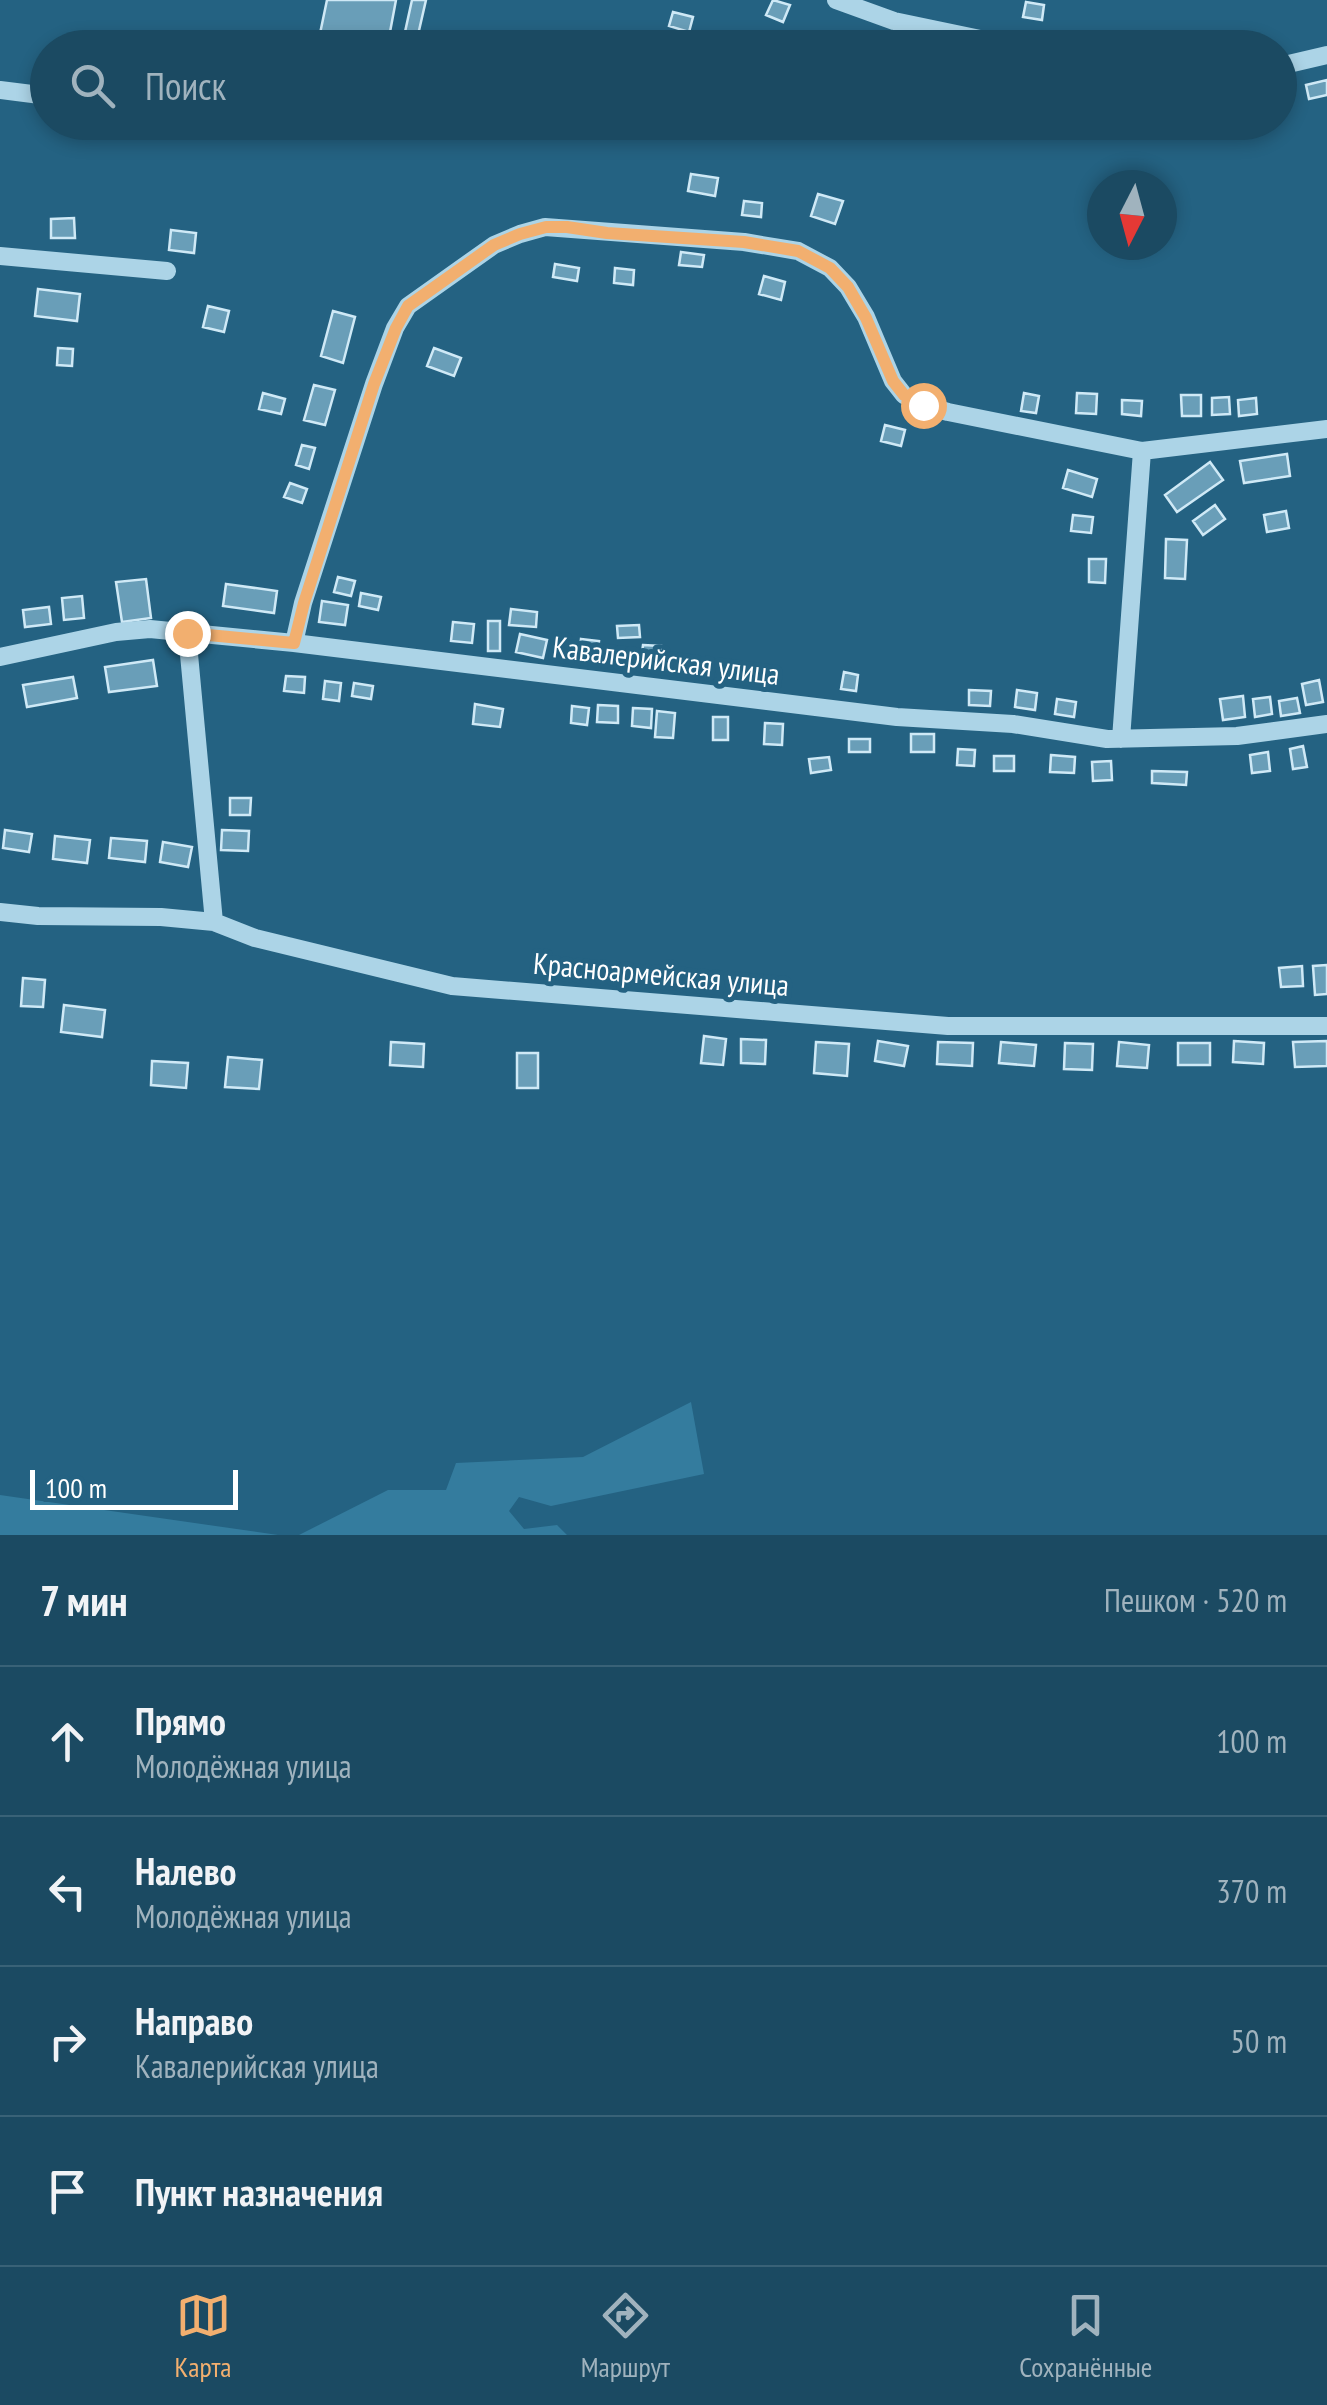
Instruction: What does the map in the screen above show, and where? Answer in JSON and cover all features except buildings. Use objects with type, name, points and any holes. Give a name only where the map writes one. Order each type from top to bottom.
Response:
[{"type":"street","points":[[836,0],[894,21],[937,30]]},
{"type":"street","points":[[1297,62],[1327,54]]},
{"type":"street","points":[[0,90],[30,94]]},
{"type":"street","points":[[294,643],[374,384],[408,306],[494,245],[546,227],[744,242],[798,251],[830,268],[848,287],[893,381],[904,395],[948,412],[1142,451],[1327,429]]},
{"type":"street","points":[[0,256],[167,271]]},
{"type":"street","points":[[1121,739],[1142,451]]},
{"type":"street","name":"Кавалерийская улица","points":[[0,657],[116,632],[150,629],[897,717],[1013,724],[1106,739],[1237,736],[1327,724]]},
{"type":"street","points":[[187,633],[214,922]]},
{"type":"street","name":"Красноармейская улица","points":[[0,912],[214,922],[256,938],[452,986],[948,1026],[1327,1026]]},
{"type":"shaded area","points":[[691,1402],[704,1474],[551,1506],[519,1497],[509,1511],[524,1529],[557,1525],[567,1535],[299,1535],[388,1490],[446,1490],[456,1463],[583,1457]]},
{"type":"shaded area","points":[[0,1495],[278,1535],[0,1535]]},
{"type":"route","points":[[187,633],[294,643],[374,384],[408,306],[494,245],[520,234],[546,227],[567,227],[744,242],[798,251],[830,268],[848,287],[893,381],[904,395],[923,405]]}]
